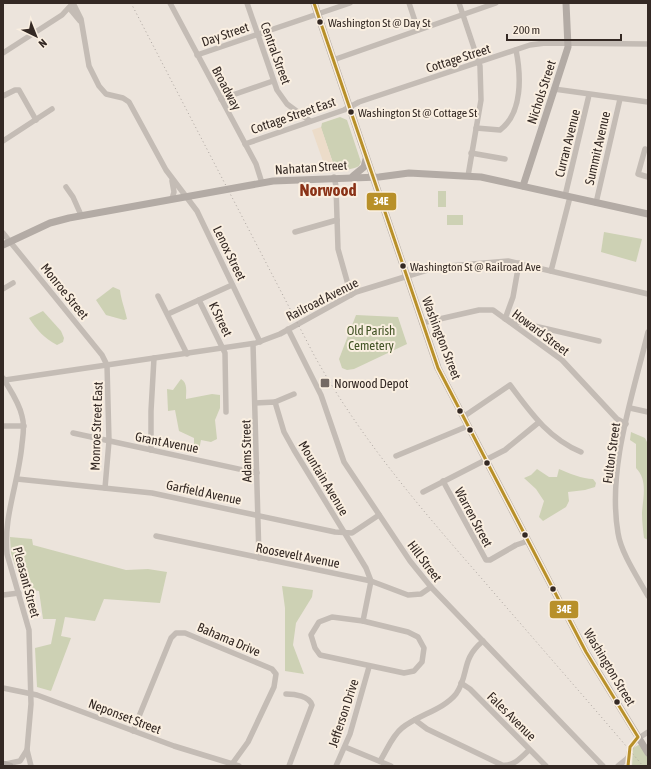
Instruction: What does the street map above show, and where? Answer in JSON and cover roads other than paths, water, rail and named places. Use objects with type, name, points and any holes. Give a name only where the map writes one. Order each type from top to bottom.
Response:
[{"type":"main road","name":"Washington Street","points":[[314,3],[438,368],[484,459],[586,652],[648,753]]},
{"type":"main road","name":"Nichols Street","points":[[523,186],[568,43],[566,3]]},
{"type":"main road","points":[[348,177],[362,170],[366,164],[366,159]]},
{"type":"main road","name":"Nahatan Street","points":[[6,243],[50,223],[80,215],[262,183],[334,177],[372,177],[409,173],[468,176],[523,186],[648,214]]},
{"type":"street","points":[[3,53],[70,9],[73,3]]},
{"type":"street","name":"Lenox Street","points":[[73,3],[80,16],[89,65],[99,86],[106,94],[123,98],[129,102],[172,179],[197,211],[260,342]]},
{"type":"street","points":[[171,4],[179,3]]},
{"type":"street","name":"Central Street","points":[[247,3],[273,81],[279,94],[287,104],[310,121]]},
{"type":"street","name":"Day Street","points":[[197,55],[317,14],[338,5],[350,3]]},
{"type":"street","points":[[409,3],[418,30]]},
{"type":"street","points":[[459,3],[479,62],[481,100],[468,176]]},
{"type":"street","points":[[333,60],[496,3]]},
{"type":"street","name":"Broadway","points":[[171,4],[245,144],[259,172],[262,183]]},
{"type":"street","points":[[70,9],[81,23]]},
{"type":"street","name":"Cottage Street","points":[[349,107],[536,44],[648,44]]},
{"type":"street","points":[[476,128],[500,130],[509,121],[518,97],[518,62],[516,50]]},
{"type":"street","points":[[221,99],[273,81]]},
{"type":"street","points":[[554,89],[648,102]]},
{"type":"street","points":[[3,96],[17,90],[22,93],[36,120]]},
{"type":"street","name":"Curran Avenue","points":[[551,270],[589,95]]},
{"type":"street","name":"Summit Avenue","points":[[596,203],[620,99]]},
{"type":"street","name":"Cottage Street East","points":[[245,144],[349,107]]},
{"type":"street","points":[[3,141],[52,109]]},
{"type":"street","points":[[645,149],[638,174],[648,177]]},
{"type":"street","points":[[471,153],[505,159]]},
{"type":"street","points":[[334,177],[336,186],[338,250],[351,295]]},
{"type":"street","name":"Lenox Street","points":[[172,179],[174,192],[172,199]]},
{"type":"street","points":[[66,187],[73,197],[80,215]]},
{"type":"street","points":[[296,232],[337,220]]},
{"type":"street","name":"Monroe Street","points":[[3,233],[6,243],[98,349],[108,365]]},
{"type":"street","name":"Railroad Avenue","points":[[4,379],[253,344],[288,329],[351,295],[406,276],[437,267],[452,265],[508,261],[648,294]]},
{"type":"street","points":[[519,263],[513,297],[505,319],[599,341]]},
{"type":"street","points":[[3,289],[13,283]]},
{"type":"street","points":[[168,314],[232,284]]},
{"type":"street","points":[[158,296],[187,354]]},
{"type":"street","name":"K Street","points":[[199,300],[223,349],[226,370],[226,412]]},
{"type":"street","name":"Howard Street","points":[[422,323],[490,309],[562,360],[617,419],[626,424]]},
{"type":"street","name":"Hill Street","points":[[288,329],[321,396],[344,462],[379,515],[431,587],[603,766]]},
{"type":"street","name":"Fulton Street","points":[[648,332],[646,352],[626,424],[616,478],[618,534],[621,545],[648,596]]},
{"type":"street","name":"Adams Street","points":[[253,344],[259,558]]},
{"type":"street","points":[[152,450],[151,411],[154,358]]},
{"type":"street","name":"Monroe Street East","points":[[105,488],[109,441],[108,365]]},
{"type":"street","name":"Pleasant Street","points":[[4,379],[17,402],[24,426],[17,479],[4,542],[29,630],[31,713],[27,750],[31,766]]},
{"type":"street","points":[[463,417],[510,385],[538,423],[569,448],[581,452]]},
{"type":"street","points":[[255,403],[276,402],[294,394]]},
{"type":"street","name":"Mountain Avenue","points":[[276,402],[284,432],[366,568],[371,581]]},
{"type":"street","points":[[630,408],[648,412]]},
{"type":"street","points":[[423,492],[510,446],[538,423]]},
{"type":"street","points":[[3,426],[24,426]]},
{"type":"street","points":[[396,456],[468,426]]},
{"type":"street","name":"Grant Avenue","points":[[73,433],[257,473]]},
{"type":"street","name":"Garfield Avenue","points":[[17,479],[152,493],[344,532],[352,532],[359,529],[379,515]]},
{"type":"street","name":"Warren Street","points":[[443,481],[484,558],[488,561],[528,540]]},
{"type":"street","name":"Roosevelt Avenue","points":[[156,536],[371,581],[412,596],[421,594],[431,587]]},
{"type":"street","points":[[363,621],[371,581]]},
{"type":"street","points":[[3,594],[19,594]]},
{"type":"street","name":"Jefferson Drive","points":[[332,617],[363,621],[414,634],[420,640],[424,648],[422,662],[414,671],[409,673],[369,667],[325,657],[317,651],[311,635],[315,626],[322,620],[332,617]]},
{"type":"street","name":"Bahama Drive","points":[[133,730],[171,638],[176,633],[185,633],[272,669],[276,674],[274,688],[248,742],[232,764]]},
{"type":"street","points":[[380,761],[398,731],[450,699],[461,683],[468,658],[474,649],[483,641]]},
{"type":"street","name":"Jefferson Drive","points":[[336,766],[345,747],[355,719],[369,667]]},
{"type":"street","name":"Fales Avenue","points":[[461,683],[546,766]]},
{"type":"street","name":"Neponset Street","points":[[3,688],[31,693],[174,746],[239,766]]},
{"type":"street","points":[[286,694],[304,697],[309,700],[312,705],[289,766]]},
{"type":"street","points":[[415,720],[427,729],[502,765],[510,765],[529,750]]},
{"type":"street","points":[[628,766],[630,747],[638,737],[648,732]]},
{"type":"street","points":[[345,747],[391,766]]},
{"type":"street","points":[[6,765],[20,761],[27,750]]},
{"type":"street","points":[[618,766],[628,758]]},
{"type":"railway","points":[[131,3],[314,355],[351,415],[392,472],[437,527],[643,766]]},
{"type":"place","name":"Washington St @ Day St","points":[[320,22]]},
{"type":"place","name":"Washington St @ Cottage St","points":[[351,112]]},
{"type":"place","name":"Washington St @ Railroad Ave","points":[[403,266]]},
{"type":"place","name":"Norwood Depot","points":[[325,383]]},
{"type":"district","name":"Norwood","points":[[328,190]]},
{"type":"park label","name":"Old Parish Cemetery","points":[[371,338]]}]
